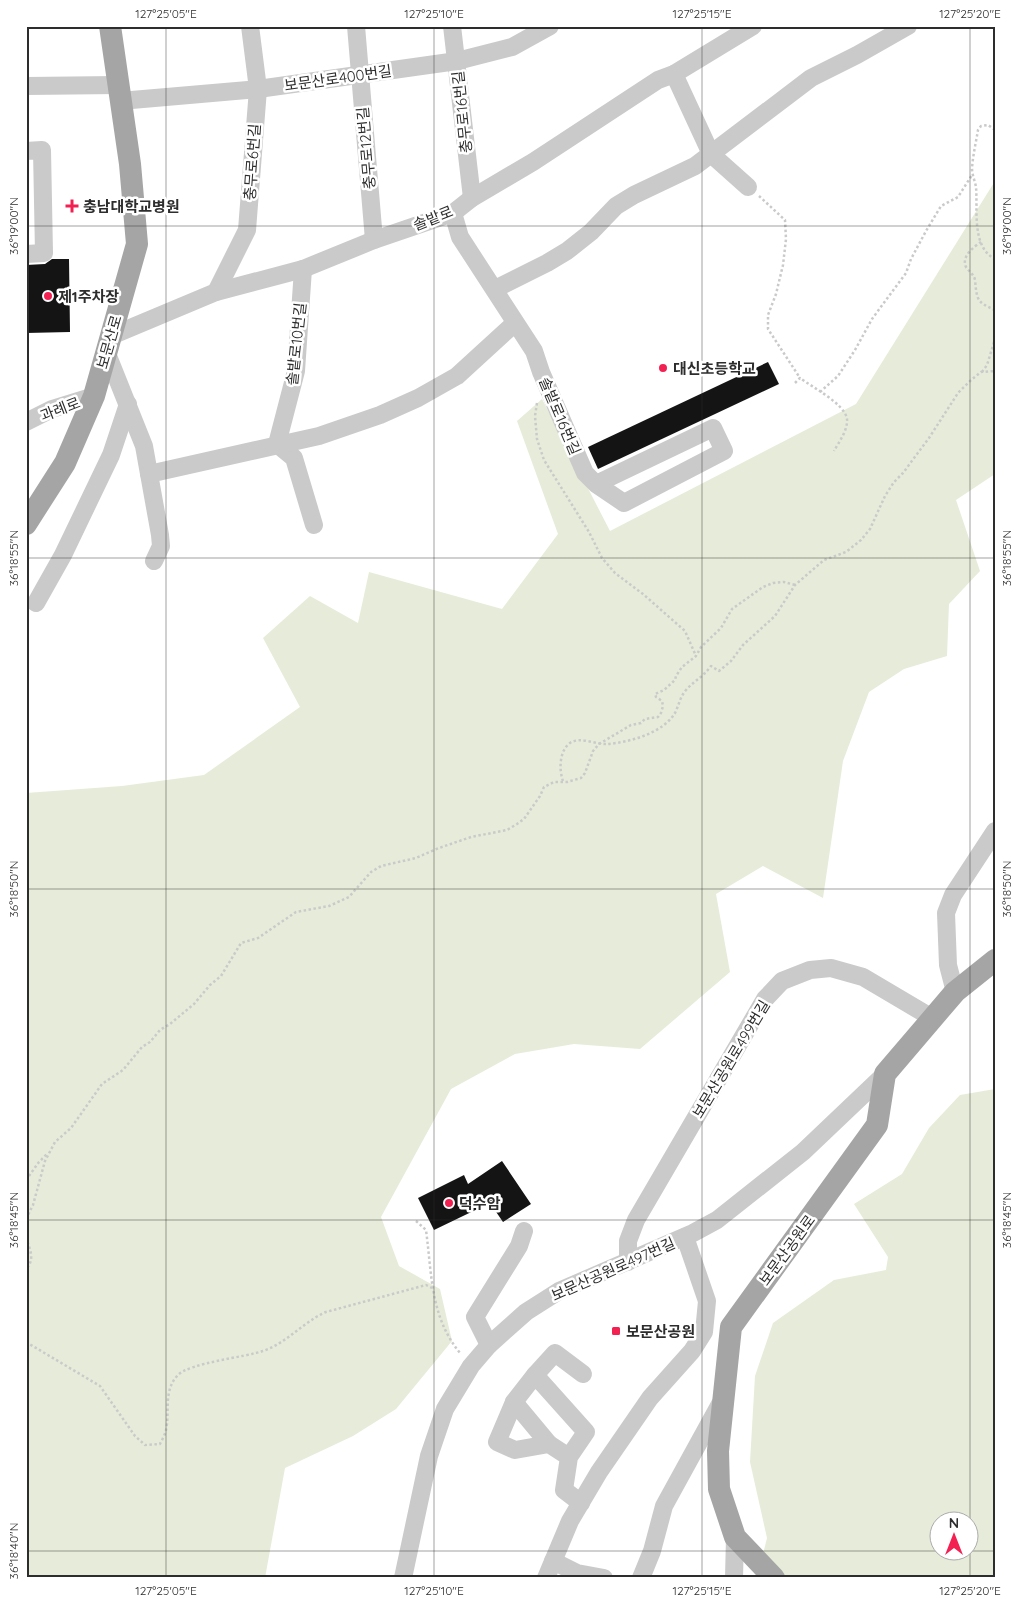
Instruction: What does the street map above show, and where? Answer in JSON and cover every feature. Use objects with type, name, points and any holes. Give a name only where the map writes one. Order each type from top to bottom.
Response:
[{"type":"main road","name":"보문산로","points":[[26,524],[65,463],[94,396],[136,244],[130,164],[110,26]]},
{"type":"main road","points":[[886,1074],[955,992],[995,960]]},
{"type":"main road","name":"보문산공원로","points":[[774,1578],[736,1537],[719,1490],[718,1451],[731,1327],[877,1125],[886,1074]]},
{"type":"street","name":"충무로6번길","points":[[216,292],[247,230],[258,89],[250,26]]},
{"type":"street","name":"충무로12번길","points":[[356,26],[374,240]]},
{"type":"street","name":"충무로16번길","points":[[452,26],[472,198]]},
{"type":"street","name":"보문산로400번길","points":[[26,86],[119,93],[258,89],[457,61],[512,47],[550,26]]},
{"type":"street","name":"솔밭로","points":[[109,343],[216,292],[303,269],[374,240],[452,213],[472,198],[533,162],[658,80],[674,74],[753,26]]},
{"type":"street","points":[[495,289],[567,251],[591,232],[616,206],[634,195],[695,166],[811,78],[908,26]]},
{"type":"street","points":[[674,74],[711,154],[748,187]]},
{"type":"street","points":[[26,151],[42,150],[44,253],[26,254]]},
{"type":"street","name":"솔밭로16번길","points":[[452,213],[460,237],[534,351],[541,372],[585,473],[596,484],[624,503],[724,451],[713,428],[596,484]]},
{"type":"street","name":"솔밭로10번길","points":[[277,444],[296,371],[303,269]]},
{"type":"street","points":[[149,474],[319,436],[380,415],[418,398],[457,376],[515,322]]},
{"type":"street","points":[[109,343],[128,404],[144,446],[161,546],[154,561]]},
{"type":"street","name":"과례로","points":[[26,422],[52,409],[94,396]]},
{"type":"street","points":[[36,602],[63,555],[111,455],[128,404]]},
{"type":"street","points":[[277,444],[294,458],[314,525]]},
{"type":"street","points":[[955,992],[948,964],[946,914],[953,895],[995,831]]},
{"type":"street","name":"보문산공원로499번길","points":[[628,1262],[628,1241],[636,1220],[761,1007],[782,981],[810,970],[831,968],[863,977],[934,1019]]},
{"type":"street","name":"보문산공원로497번길","points":[[402,1578],[429,1456],[445,1409],[471,1366],[489,1345],[526,1312],[559,1291],[685,1237],[717,1220],[803,1152],[886,1074]]},
{"type":"street","points":[[489,1345],[476,1317],[520,1246],[524,1231]]},
{"type":"street","points":[[546,1578],[570,1521],[599,1472],[650,1398],[692,1351],[704,1332],[708,1301],[685,1237]]},
{"type":"street","points":[[549,1444],[515,1450],[497,1442],[514,1402],[555,1353],[583,1374]]},
{"type":"street","points":[[535,1375],[586,1432],[569,1457],[564,1490],[581,1503]]},
{"type":"street","points":[[640,1578],[652,1551],[664,1506],[722,1400]]},
{"type":"street","points":[[514,1402],[549,1444],[569,1457]]},
{"type":"street","points":[[734,1578],[736,1537]]},
{"type":"street","points":[[554,1561],[577,1573],[604,1578]]},
{"type":"path","points":[[820,392],[838,376],[872,319],[906,273],[911,259],[941,206],[958,197],[972,175],[978,130],[981,126],[988,125],[995,130]]},
{"type":"path","points":[[972,175],[976,185],[976,219],[981,242],[995,260]]},
{"type":"path","points":[[748,187],[786,220],[783,265],[776,294],[768,315],[768,329],[800,378],[841,408],[848,420],[843,435],[834,451]]},
{"type":"path","points":[[981,242],[970,251],[965,260],[966,267],[975,280],[976,297],[980,302],[995,310]]},
{"type":"path","points":[[563,781],[560,772],[561,763],[564,750],[568,744],[574,741],[581,741],[608,744],[646,736],[660,729],[676,712],[679,700],[687,689],[703,676],[711,666],[720,671],[731,661],[743,645],[775,616],[795,585],[824,560],[846,552],[861,540],[870,529],[885,496],[894,482],[929,438],[958,393],[987,366],[995,339]]},
{"type":"path","points":[[981,372],[995,371]]},
{"type":"path","points":[[795,383],[800,378]]},
{"type":"path","points":[[537,398],[534,416],[537,439],[544,460],[589,532],[602,558],[615,573],[643,594],[685,631],[696,656]]},
{"type":"path","points":[[26,1180],[39,1162],[71,1128],[102,1084],[123,1070],[142,1047],[150,1042],[160,1030],[194,1004],[210,985],[221,976],[241,943],[258,938],[296,912],[329,906],[350,897],[371,872],[382,866],[416,858],[471,837],[507,830],[524,819],[544,787],[554,782],[567,782],[581,778],[593,751],[599,744],[631,725],[658,716],[663,706],[655,694],[664,690],[676,680],[676,676],[682,667],[696,656],[701,647],[721,628],[732,609],[763,587],[773,583],[784,582],[795,585]]},
{"type":"path","points":[[26,1219],[34,1205],[50,1150]]},
{"type":"path","points":[[416,1221],[426,1230],[432,1288],[439,1317],[457,1350],[471,1366]]},
{"type":"path","points":[[26,1236],[31,1251],[31,1261],[26,1269]]},
{"type":"path","points":[[26,1342],[100,1386],[135,1436],[146,1445],[160,1444],[166,1430],[169,1392],[178,1374],[192,1368],[265,1350],[289,1336],[314,1317],[326,1312],[426,1285],[432,1288]]},
{"type":"green space","points":[[995,181],[995,474],[956,500],[980,571],[949,604],[947,656],[904,669],[869,692],[843,761],[823,898],[763,866],[716,894],[730,972],[640,1049],[574,1044],[515,1054],[451,1089],[381,1217],[399,1266],[440,1289],[452,1341],[396,1409],[353,1436],[285,1468],[265,1578],[26,1578],[26,793],[122,786],[204,775],[300,707],[263,638],[310,596],[358,623],[369,572],[502,609],[558,534],[517,421],[542,399],[610,531],[856,404]]},
{"type":"green space","points":[[995,1089],[995,1578],[757,1578],[767,1538],[750,1462],[755,1376],[773,1323],[834,1280],[886,1270],[888,1257],[854,1204],[902,1174],[929,1128],[960,1095]]},
{"type":"building","name":"제1주차장","points":[[52,259],[69,259],[70,332],[26,333],[26,265],[45,264]]},
{"type":"building","points":[[768,362],[779,384],[598,469],[588,447]]},
{"type":"building","points":[[502,1161],[531,1204],[503,1222],[490,1203],[434,1230],[418,1198],[464,1175],[468,1184]]},
{"type":"place","name":"충남대학교병원","points":[[72,206]]},
{"type":"place","name":"제1주차장","points":[[48,296]]},
{"type":"place","name":"대신초등학교","points":[[663,368]]},
{"type":"place","name":"덕수암","points":[[449,1203]]},
{"type":"place","name":"보문산공원","points":[[616,1331]]}]
